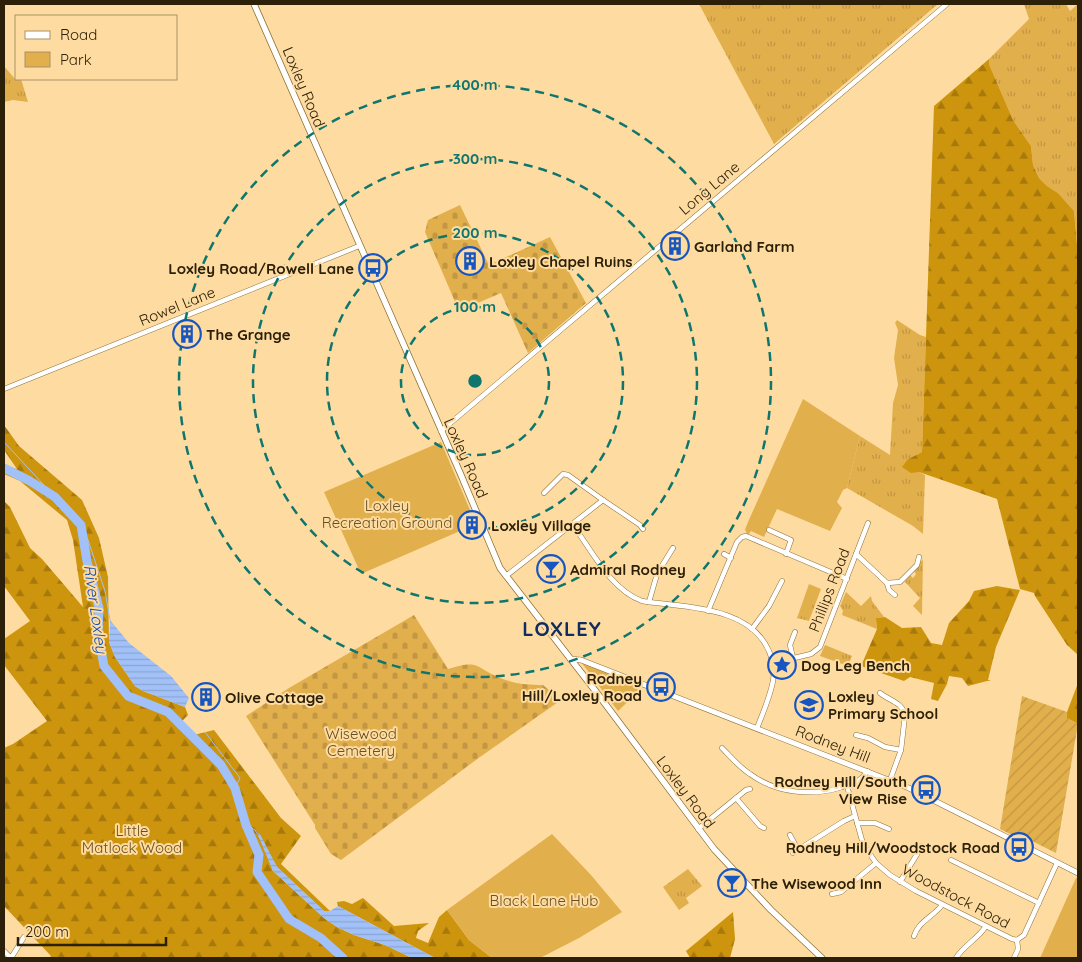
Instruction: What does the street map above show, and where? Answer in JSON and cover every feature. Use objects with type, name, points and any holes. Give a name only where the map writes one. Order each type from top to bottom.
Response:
[{"type":"main road","name":"Loxley Road","points":[[254,4],[441,431],[494,557],[506,576],[714,849],[771,910],[822,958]]},
{"type":"street","name":"Long Lane","points":[[441,431],[946,4]]},
{"type":"street","name":"Rowel Lane","points":[[4,389],[359,246]]},
{"type":"street","points":[[544,493],[564,474],[568,475],[643,529]]},
{"type":"street","points":[[506,576],[603,500]]},
{"type":"street","name":"Phillips Road","points":[[773,663],[811,654],[820,647],[868,523]]},
{"type":"street","points":[[573,525],[618,587],[636,598],[649,602],[708,611],[735,619],[752,629],[763,640],[773,663],[773,680],[757,728]]},
{"type":"street","points":[[769,530],[793,539],[786,554]]},
{"type":"street","points":[[708,611],[737,542],[746,536],[847,579]]},
{"type":"street","points":[[649,602],[656,574],[673,548]]},
{"type":"street","points":[[724,554],[731,558]]},
{"type":"street","points":[[856,554],[887,583],[889,590],[895,595]]},
{"type":"street","points":[[887,583],[900,582],[917,564],[919,557]]},
{"type":"street","points":[[752,629],[769,606],[782,581]]},
{"type":"street","points":[[793,658],[790,645],[795,632]]},
{"type":"street","name":"Rodney Hill","points":[[570,659],[581,660],[890,780],[934,800],[1078,874]]},
{"type":"street","points":[[880,692],[899,704],[906,715],[901,750],[890,780]]},
{"type":"street","points":[[856,736],[868,738],[885,746],[901,750]]},
{"type":"street","points":[[722,748],[748,773],[780,789],[810,793],[824,792],[847,786],[862,778],[867,771]]},
{"type":"street","name":"Woodstock Road","points":[[847,786],[863,844],[876,863],[900,882],[1012,939],[1017,940],[1024,935],[1057,863]]},
{"type":"street","points":[[698,829],[746,790],[750,790]]},
{"type":"street","points":[[736,798],[760,826],[764,828]]},
{"type":"street","points":[[793,853],[855,816]]},
{"type":"street","points":[[857,823],[874,823],[889,830]]},
{"type":"street","points":[[790,835],[798,850]]},
{"type":"street","points":[[900,882],[922,846]]},
{"type":"street","points":[[951,860],[1039,903]]},
{"type":"street","points":[[832,894],[841,892],[876,863]]},
{"type":"street","points":[[914,936],[920,924],[936,913],[942,905]]},
{"type":"street","points":[[956,958],[986,926]]},
{"type":"street","points":[[4,951],[11,958],[24,937]]},
{"type":"street","points":[[1014,958],[1018,949],[1017,940]]},
{"type":"green space","points":[[699,4],[938,4],[774,144]]},
{"type":"green space","points":[[1024,4],[1066,4],[1070,11],[1078,4],[1078,256],[1074,211],[1058,193],[1039,178],[1033,165],[1031,146],[1013,120],[989,64],[989,59],[1029,19]]},
{"type":"green space","points":[[989,59],[989,64],[1013,120],[1031,146],[1033,165],[1039,178],[1058,193],[1074,211],[1078,256],[1078,655],[1067,645],[1034,593],[1020,589],[997,499],[919,472],[911,473],[902,467],[908,459],[922,452],[934,106]]},
{"type":"green space","points":[[4,66],[15,80],[21,80],[28,102],[13,100],[4,102]]},
{"type":"green space","points":[[460,205],[489,265],[550,237],[586,303],[528,353],[501,293],[459,311],[425,232],[428,220]]},
{"type":"green space","points":[[897,320],[926,337],[922,452],[908,459],[919,472],[925,475],[923,534],[913,526],[847,488],[860,436],[890,455],[893,403],[898,385],[894,358],[898,330],[895,323]]},
{"type":"green space","points":[[803,399],[860,436],[847,488],[843,490],[837,502],[842,508],[830,531],[777,509],[764,537],[751,531],[748,535],[745,530],[748,522]]},
{"type":"green space","name":"Little Matlock Wood","points":[[4,425],[19,446],[82,500],[99,538],[108,577],[109,642],[115,657],[135,686],[143,691],[185,707],[188,715],[182,721],[194,735],[214,730],[281,818],[301,836],[281,864],[330,911],[324,911],[277,867],[258,833],[273,871],[324,918],[337,927],[354,935],[385,945],[412,958],[49,958],[51,956],[4,906],[4,748],[47,721],[4,665],[4,639],[30,621],[4,586],[4,501],[10,507],[30,548],[42,559],[83,607],[73,540],[67,520],[20,481],[4,474],[4,465],[17,469],[4,450]]},
{"type":"green space","name":"Loxley Recreation Ground","points":[[441,442],[476,524],[361,574],[324,492]]},
{"type":"green space","points":[[923,559],[922,615],[913,606],[920,598],[905,582],[910,575],[913,578],[916,574],[914,571]]},
{"type":"green space","points":[[809,584],[821,589],[809,621],[797,618]]},
{"type":"green space","points":[[997,586],[1020,590],[996,647],[988,680],[991,681],[968,686],[962,678],[949,676],[938,701],[931,699],[934,683],[910,677],[904,681],[861,666],[877,629],[876,618],[885,617],[902,628],[921,627],[931,643],[942,645],[949,623],[969,601],[974,591]]},
{"type":"green space","points":[[846,592],[861,606],[871,596],[872,601],[884,617],[876,618],[877,629],[842,615],[843,611],[840,606]]},
{"type":"green space","name":"Wisewood Cemetery","points":[[414,615],[448,669],[467,665],[478,666],[508,681],[543,685],[561,700],[480,757],[341,860],[331,854],[315,825],[246,716],[289,688]]},
{"type":"green space","points":[[825,645],[852,656],[848,666],[820,656]]},
{"type":"green space","points":[[581,662],[631,682],[640,690],[618,711]]},
{"type":"green space","points":[[1078,683],[1078,724],[1067,718],[1067,712]]},
{"type":"green space","points":[[1022,696],[1067,712],[1067,718],[1078,724],[1056,853],[1032,841],[1025,841],[1000,829]]},
{"type":"green space","name":"Black Lane Hub","points":[[552,834],[591,875],[622,912],[579,938],[540,958],[492,958],[469,940],[447,910]]},
{"type":"green space","points":[[688,869],[702,886],[686,898],[689,903],[679,910],[663,887]]},
{"type":"green space","points":[[1076,878],[1078,879],[1078,958],[1040,958]]},
{"type":"green space","points":[[363,898],[394,926],[429,923],[418,931],[416,938],[428,943],[439,917],[447,910],[469,940],[492,958],[435,958],[338,906],[337,902],[344,901],[352,904]]},
{"type":"green space","points":[[733,912],[735,939],[730,958],[690,958],[686,951]]},
{"type":"water","points":[[110,620],[129,643],[171,676],[189,698],[185,707],[143,691],[135,686],[115,657],[109,642]]},
{"type":"water","points":[[257,833],[260,834],[277,867],[324,911],[330,911],[338,906],[435,958],[412,958],[385,945],[354,935],[324,918],[273,871]]},
{"type":"waterway","points":[[4,442],[55,497]]},
{"type":"waterway","name":"River Loxley","points":[[4,468],[30,481],[55,497],[81,525],[87,561],[99,608],[98,634],[104,666],[128,696],[168,712],[221,765],[235,788],[246,825],[259,855],[257,872],[289,919],[321,938],[343,958]]},
{"type":"waterway","points":[[83,535],[87,537],[105,591],[110,620]]},
{"type":"waterway","points":[[205,732],[240,778],[235,788]]},
{"type":"waterway","points":[[246,825],[257,833]]},
{"type":"place","name":"Garland Farm","points":[[675,246]]},
{"type":"place","name":"Loxley Chapel Ruins","points":[[470,261]]},
{"type":"place","name":"Loxley Road/Rowell Lane","points":[[373,268]]},
{"type":"place","name":"The Grange","points":[[187,334]]},
{"type":"place","name":"Loxley Village","points":[[472,525]]},
{"type":"place","name":"Admiral Rodney","points":[[551,569]]},
{"type":"place","name":"Dog Leg Bench","points":[[782,665]]},
{"type":"place","name":"Rodney Hill/Loxley Road","points":[[661,687]]},
{"type":"place","name":"Olive Cottage","points":[[206,697]]},
{"type":"place","name":"Loxley Primary School","points":[[809,705]]},
{"type":"place","name":"Rodney Hill/South View Rise","points":[[926,790]]},
{"type":"place","name":"Rodney Hill/Woodstock Road","points":[[1019,847]]},
{"type":"place","name":"The Wisewood Inn","points":[[732,883]]},
{"type":"district","name":"LOXLEY","points":[[562,628]]}]
